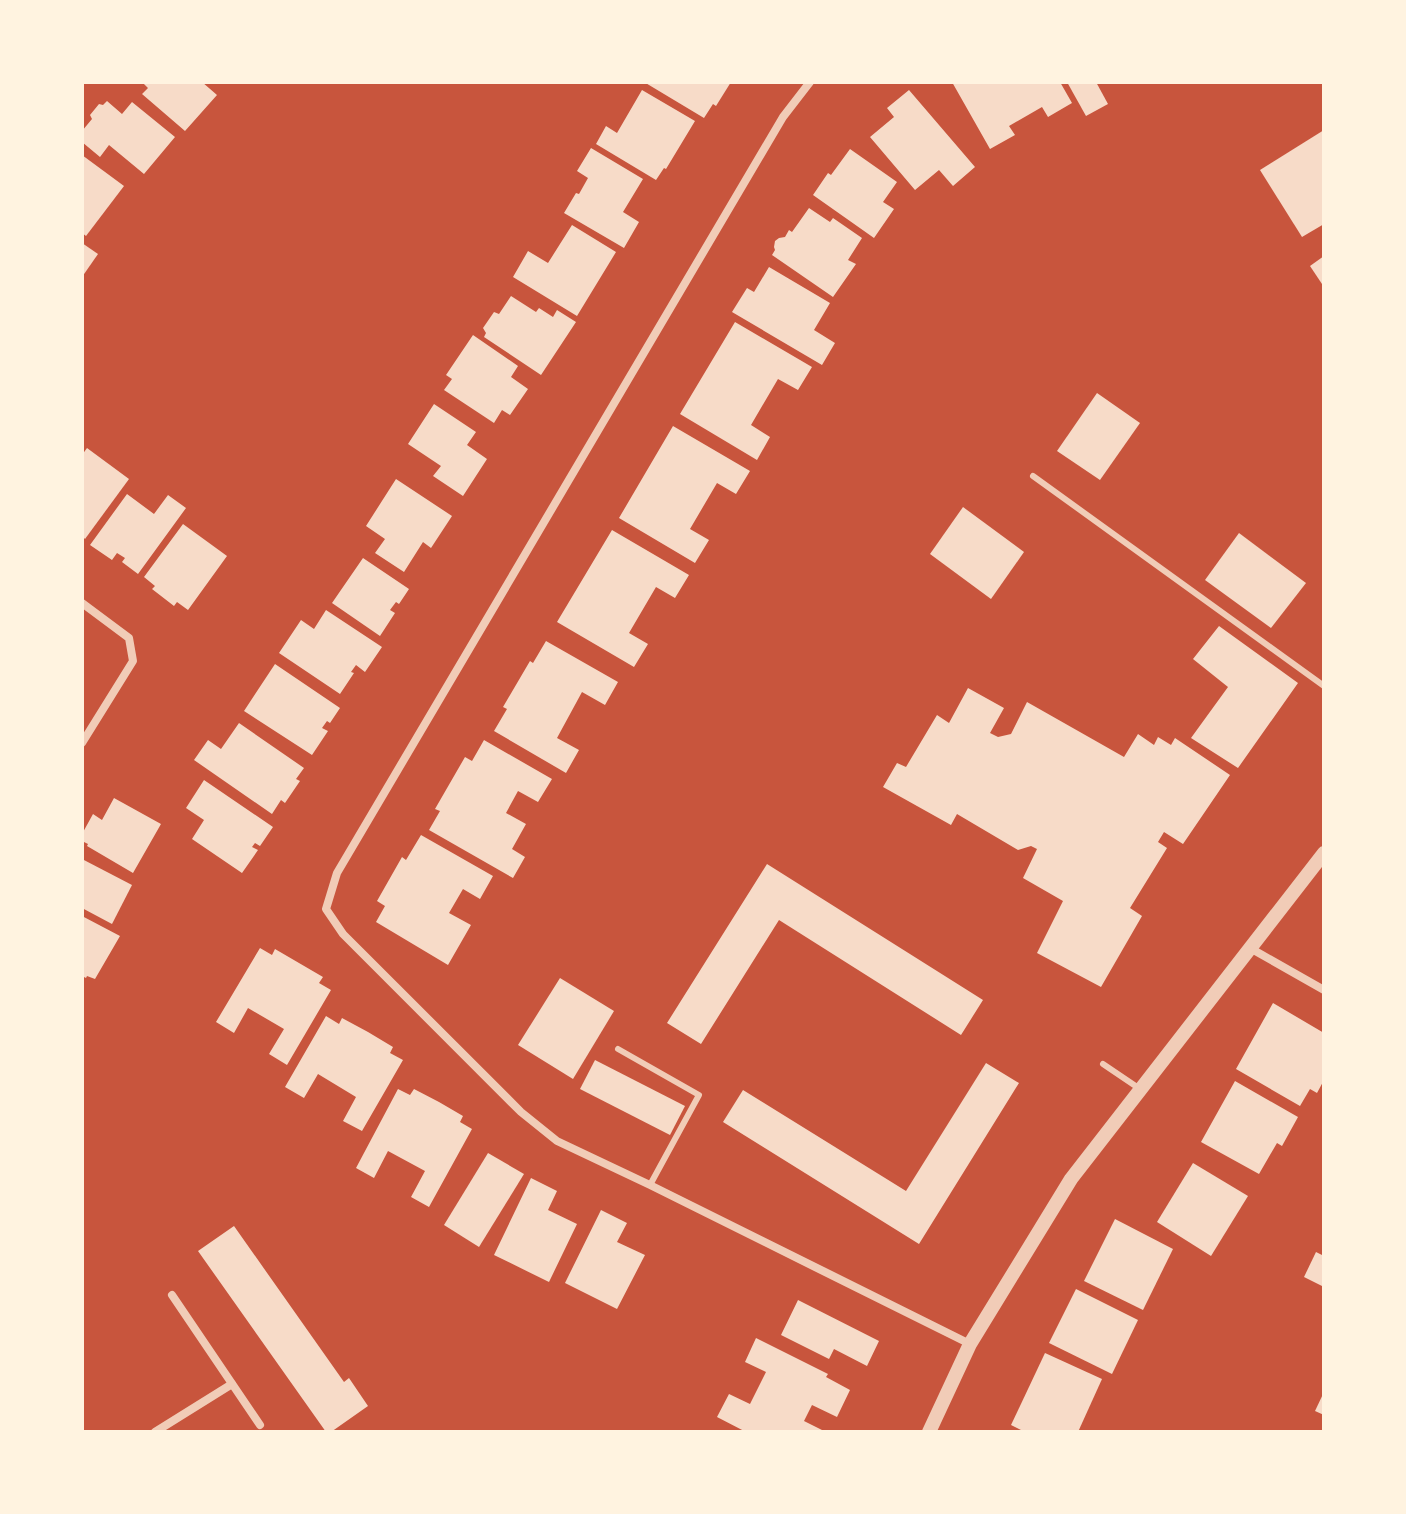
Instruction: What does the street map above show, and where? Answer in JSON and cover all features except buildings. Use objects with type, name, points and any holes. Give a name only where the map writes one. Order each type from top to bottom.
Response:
[{"type":"street","points":[[810,82],[783,117],[337,873],[326,909],[343,934],[521,1112],[557,1141],[970,1344]]},
{"type":"street","points":[[82,603],[129,638],[133,661],[82,743]]},
{"type":"street","points":[[929,1432],[970,1344],[1071,1179],[1324,853]]},
{"type":"street","points":[[1250,948],[1324,990]]},
{"type":"street","points":[[172,1295],[260,1425]]},
{"type":"street","points":[[155,1432],[232,1384]]},
{"type":"lane","points":[[1033,476],[1324,686]]},
{"type":"lane","points":[[618,1049],[699,1095],[650,1185]]},
{"type":"lane","points":[[1103,1064],[1140,1089]]}]
